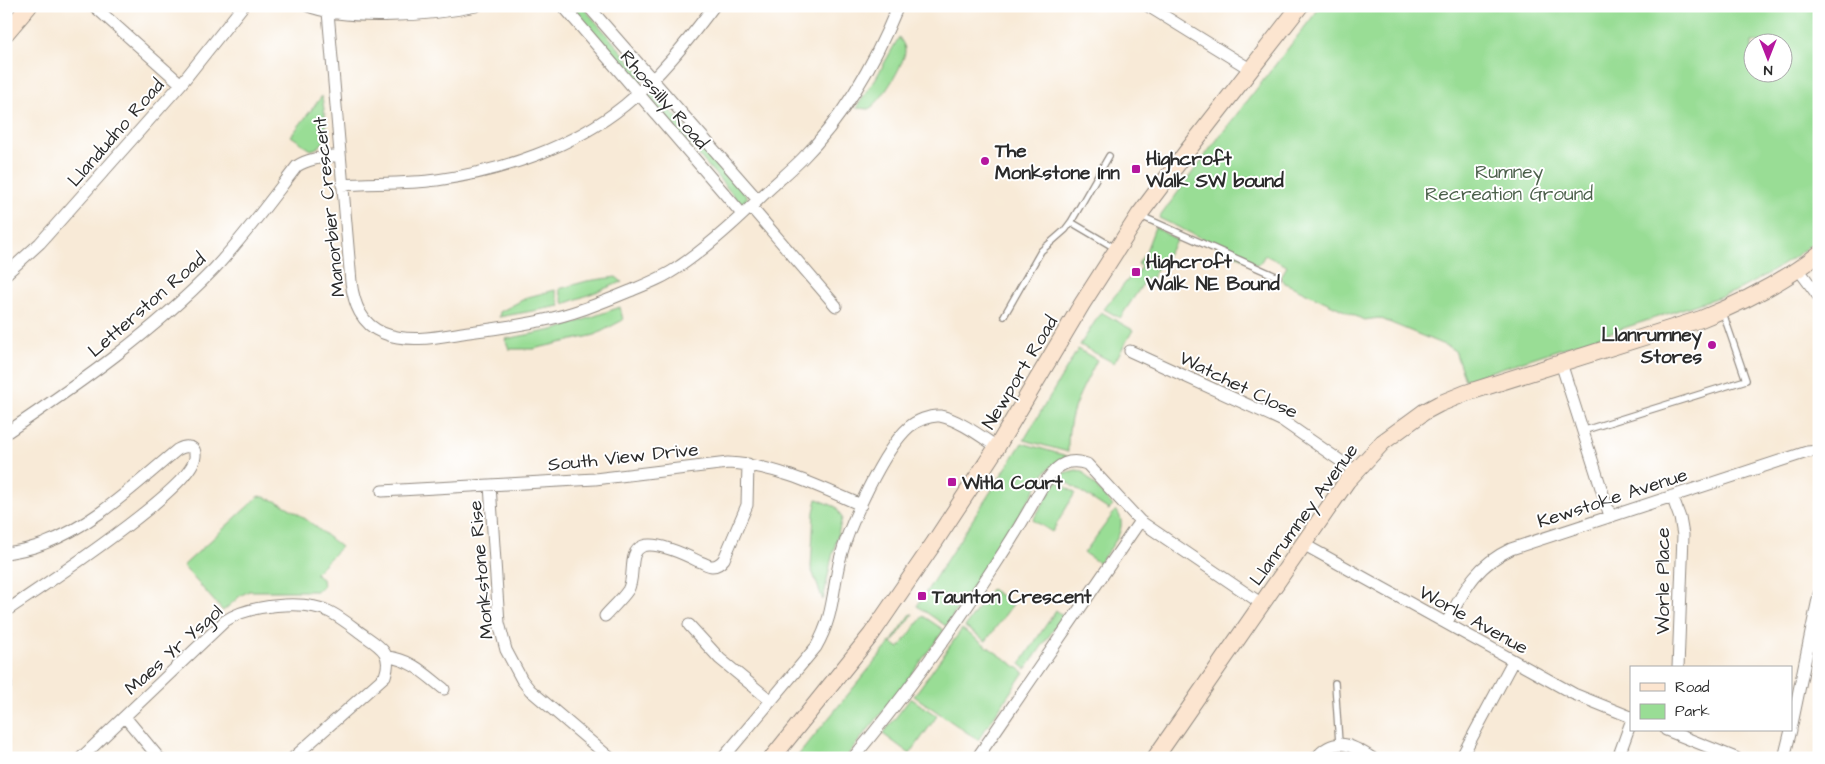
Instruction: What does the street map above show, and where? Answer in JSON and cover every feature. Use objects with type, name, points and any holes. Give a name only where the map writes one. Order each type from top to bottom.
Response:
[{"type":"main road","points":[[6,33],[30,6]]},
{"type":"main road","name":"Newport Road","points":[[772,758],[871,634],[934,543],[997,447],[1082,304],[1140,215],[1300,6]]},
{"type":"main road","name":"Llanrumney Avenue","points":[[1155,758],[1355,472],[1388,438],[1432,408],[1466,393],[1702,319],[1766,290],[1819,254]]},
{"type":"street","points":[[94,6],[181,84]]},
{"type":"street","name":"Llandudno Road","points":[[6,274],[40,243],[181,84],[243,6]]},
{"type":"street","points":[[308,6],[328,12],[355,15],[418,14],[476,6]]},
{"type":"street","name":"Rhossilly Road","points":[[563,6],[637,94],[750,207]]},
{"type":"street","name":"Rhossilly Road","points":[[588,6],[653,80],[750,207]]},
{"type":"street","points":[[342,184],[435,180],[482,171],[548,149],[587,131],[607,118],[653,80],[714,6]]},
{"type":"street","name":"Manorbier Crescent","points":[[328,12],[339,155],[355,306],[362,318],[372,327],[383,333],[405,338],[444,336],[539,321],[569,314],[655,281],[680,266],[750,207],[803,158],[828,129],[874,61],[898,6]]},
{"type":"street","points":[[1148,6],[1250,69]]},
{"type":"street","name":"Letterston Road","points":[[6,433],[90,376],[162,318],[224,258],[297,166],[314,159],[339,155]]},
{"type":"street","points":[[750,207],[836,306]]},
{"type":"street","points":[[1798,270],[1819,297]]},
{"type":"street","name":"Watchet Close","points":[[1130,351],[1283,421],[1355,472]]},
{"type":"street","points":[[1561,363],[1610,516]]},
{"type":"street","points":[[723,758],[816,647],[823,634],[833,605],[841,558],[861,505],[877,473],[900,437],[909,427],[922,420],[941,416],[953,420],[997,447]]},
{"type":"street","points":[[6,553],[44,544],[68,533],[92,518],[177,450],[184,446],[191,447],[194,450],[196,455],[194,463],[186,474],[111,539],[6,611]]},
{"type":"street","name":"Kewstoke Avenue","points":[[1447,622],[1472,579],[1497,556],[1528,543],[1610,516],[1807,452],[1819,451]]},
{"type":"street","points":[[852,758],[905,693],[961,617],[1020,526],[1048,477],[1062,464],[1079,462],[1087,464],[1140,521],[1262,604]]},
{"type":"street","name":"South View Drive","points":[[382,491],[595,479],[719,464],[748,464],[767,468],[799,479],[861,505]]},
{"type":"street","points":[[605,616],[627,591],[632,580],[632,557],[637,549],[645,545],[661,547],[681,553],[712,566],[720,564],[747,505],[748,464]]},
{"type":"street","name":"Monkstone Rise","points":[[490,484],[498,623],[506,650],[522,680],[530,690],[610,758]]},
{"type":"street","name":"Worle Place","points":[[1672,496],[1680,518],[1683,535],[1678,666]]},
{"type":"street","points":[[977,758],[1140,521]]},
{"type":"street","name":"Worle Avenue","points":[[1303,544],[1574,694],[1630,717]]},
{"type":"street","points":[[1792,725],[1819,594]]},
{"type":"street","name":"Maes Yr Ysgol","points":[[81,758],[225,620],[250,609],[300,605],[330,612],[382,648],[387,657]]},
{"type":"street","points":[[689,624],[720,659],[771,701]]},
{"type":"street","points":[[293,758],[384,676],[387,669],[387,657],[401,659],[412,664],[444,689]]},
{"type":"street","points":[[1461,758],[1513,661]]},
{"type":"street","points":[[125,717],[159,758]]},
{"type":"street","points":[[1618,758],[1630,725]]},
{"type":"street","points":[[1671,732],[1736,758]]},
{"type":"street","points":[[1784,758],[1790,732]]},
{"type":"street","points":[[1316,758],[1331,745],[1339,743],[1356,748],[1372,758]]},
{"type":"lane","points":[[1004,316],[1041,251],[1065,230],[1071,222],[1109,156]]},
{"type":"lane","points":[[1140,215],[1278,277]]},
{"type":"lane","points":[[1071,222],[1117,249]]},
{"type":"lane","points":[[1582,431],[1746,380],[1722,310]]},
{"type":"lane","points":[[1335,683],[1339,743]]},
{"type":"green space","points":[[568,6],[582,6],[643,76],[643,80],[636,83]]},
{"type":"green space","name":"Rumney Recreation Ground","points":[[1321,6],[1819,6],[1819,238],[1778,268],[1734,292],[1465,380],[1455,351],[1449,347],[1379,318],[1364,320],[1285,283],[1281,277],[1287,266],[1265,255],[1257,265],[1159,218],[1209,150]]},
{"type":"green space","points":[[899,37],[904,45],[904,57],[891,83],[873,106],[868,109],[856,108],[876,78]]},
{"type":"green space","points":[[653,91],[747,196],[745,203],[740,203],[650,99],[649,94]]},
{"type":"green space","points":[[322,96],[326,120],[326,136],[318,147],[311,150],[291,136]]},
{"type":"green space","points":[[1155,227],[1177,240],[1151,279],[1147,278],[1120,318],[1104,309],[1131,276],[1134,278],[1141,267],[1138,264],[1146,251]]},
{"type":"green space","points":[[616,277],[622,282],[564,304],[559,289],[587,281]]},
{"type":"green space","points":[[555,290],[560,306],[499,317],[500,312],[528,297]]},
{"type":"green space","points":[[620,307],[623,320],[595,335],[533,349],[509,349],[505,339],[558,329]]},
{"type":"green space","points":[[1101,312],[1133,330],[1114,363],[1080,345]]},
{"type":"green space","points":[[1078,349],[1097,360],[1072,414],[1068,452],[1024,440]]},
{"type":"green space","points":[[1022,443],[1067,456],[1056,462],[1045,472],[946,626],[917,606]]},
{"type":"green space","points":[[1076,470],[1082,471],[1113,506],[1109,510],[1060,478],[1064,473]]},
{"type":"green space","points":[[1057,481],[1075,493],[1052,532],[1033,520]]},
{"type":"green space","points":[[259,496],[270,499],[292,510],[341,547],[315,573],[322,579],[323,586],[316,591],[249,591],[240,596],[223,611],[183,566]]},
{"type":"green space","points":[[817,499],[836,507],[842,518],[823,600],[811,568],[814,512]]},
{"type":"green space","points":[[1116,510],[1120,517],[1120,531],[1099,563],[1084,553]]},
{"type":"green space","points":[[991,589],[1013,604],[986,641],[965,627]]},
{"type":"green space","points":[[1056,610],[1063,616],[1026,669],[1020,664]]},
{"type":"green space","points":[[911,614],[913,614],[892,643],[899,648],[923,616],[944,630],[897,694],[845,758],[796,758],[891,642]]},
{"type":"green space","points":[[962,629],[1024,672],[978,740],[914,696]]},
{"type":"green space","points":[[910,699],[937,716],[910,754],[883,734]]},
{"type":"place","name":"The Monkstone Inn","points":[[985,161]]},
{"type":"place","name":"Highcroft Walk SW bound","points":[[1136,169]]},
{"type":"place","name":"Highcroft Walk NE Bound","points":[[1136,272]]},
{"type":"place","name":"Llanrumney Stores","points":[[1712,345]]},
{"type":"place","name":"Witla Court","points":[[952,482]]},
{"type":"place","name":"Taunton Crescent","points":[[922,596]]}]
